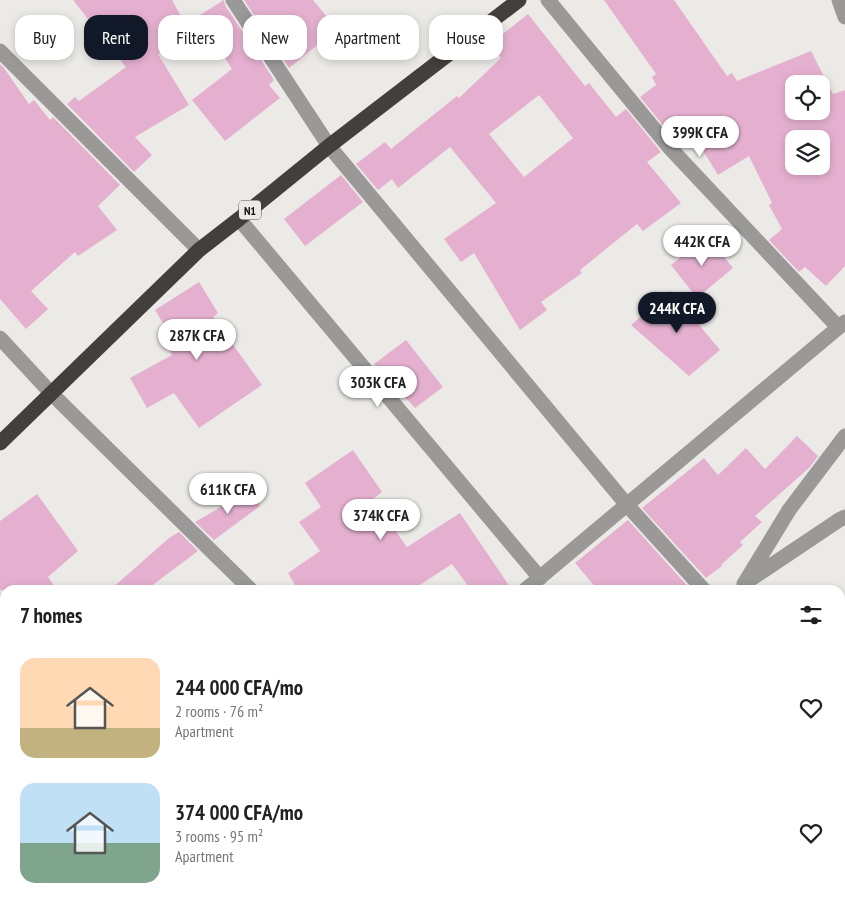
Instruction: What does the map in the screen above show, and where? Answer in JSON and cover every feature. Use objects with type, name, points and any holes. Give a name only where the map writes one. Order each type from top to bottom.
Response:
[{"type":"highway","name":"N1","points":[[0,443],[199,250],[329,146],[519,0]]},
{"type":"street","points":[[233,0],[329,146],[627,505],[699,585]]},
{"type":"street","points":[[531,585],[842,325],[669,147],[548,0]]},
{"type":"street","points":[[839,0],[845,17]]},
{"type":"street","points":[[0,51],[199,250]]},
{"type":"street","points":[[239,219],[540,578]]},
{"type":"street","points":[[0,338],[51,394],[246,585]]},
{"type":"street","points":[[742,585],[789,510],[845,436]]},
{"type":"street","points":[[744,585],[845,517]]},
{"type":"building","points":[[73,0],[172,0],[180,15],[158,15],[158,60],[162,60],[189,105],[135,137],[152,155],[134,172],[67,104],[75,97],[79,101],[126,67],[120,60],[148,60],[148,15],[85,15]]},
{"type":"building","points":[[224,0],[232,15],[200,15]]},
{"type":"building","points":[[244,0],[313,0],[325,15],[317,15],[317,45],[307,53],[307,15],[254,15]]},
{"type":"building","points":[[604,0],[674,0],[727,76],[732,73],[737,81],[811,51],[823,75],[785,75],[785,120],[830,120],[830,88],[833,94],[845,90],[845,266],[826,286],[805,267],[799,272],[769,240],[782,229],[769,205],[772,203],[749,156],[718,175],[689,128],[675,140],[640,97],[656,85],[652,77],[656,74]]},
{"type":"building","points":[[528,14],[585,86],[589,83],[616,117],[626,109],[661,152],[647,162],[681,203],[643,231],[637,224],[580,270],[582,273],[541,302],[547,310],[520,330],[474,253],[461,262],[444,239],[496,203],[450,147],[398,188],[392,179],[378,190],[356,164],[385,142],[391,149],[457,96],[459,98],[499,60],[503,60],[503,34]],"holes":[[[539,95],[573,138],[524,177],[489,134]]]},
{"type":"building","points":[[233,17],[243,33],[243,60],[261,60],[274,80],[269,85],[280,98],[225,141],[192,100],[232,69],[226,60],[233,60]]},
{"type":"building","points":[[284,60],[299,60],[289,68]]},
{"type":"building","points":[[0,64],[29,104],[34,100],[50,120],[53,117],[120,185],[98,206],[117,230],[78,256],[75,252],[31,291],[48,309],[26,329],[0,299]]},
{"type":"building","points":[[341,175],[363,202],[305,246],[284,219]]},
{"type":"building","points":[[707,236],[733,268],[697,298],[671,265]]},
{"type":"building","points":[[199,282],[218,313],[213,317],[262,385],[199,428],[174,393],[147,408],[130,378],[172,355],[170,351],[177,346],[155,310]]},
{"type":"building","points":[[671,291],[720,350],[689,376],[631,325]]},
{"type":"building","points":[[406,340],[443,387],[415,408],[374,364]]},
{"type":"building","points":[[797,436],[818,456],[810,467],[755,516],[762,522],[740,542],[743,545],[722,566],[706,578],[642,508],[704,458],[718,475],[746,448],[765,469]]},
{"type":"building","points":[[353,450],[382,492],[373,499],[407,547],[460,513],[509,585],[467,585],[452,564],[420,585],[295,585],[288,573],[320,551],[299,522],[321,507],[305,483]]},
{"type":"building","points":[[250,490],[260,506],[214,540],[195,522]]},
{"type":"building","points":[[37,494],[78,551],[48,577],[54,585],[0,585],[0,521]]},
{"type":"building","points":[[628,520],[686,585],[594,585],[575,563]]},
{"type":"building","points":[[179,532],[198,551],[153,585],[116,585],[169,538]]}]
